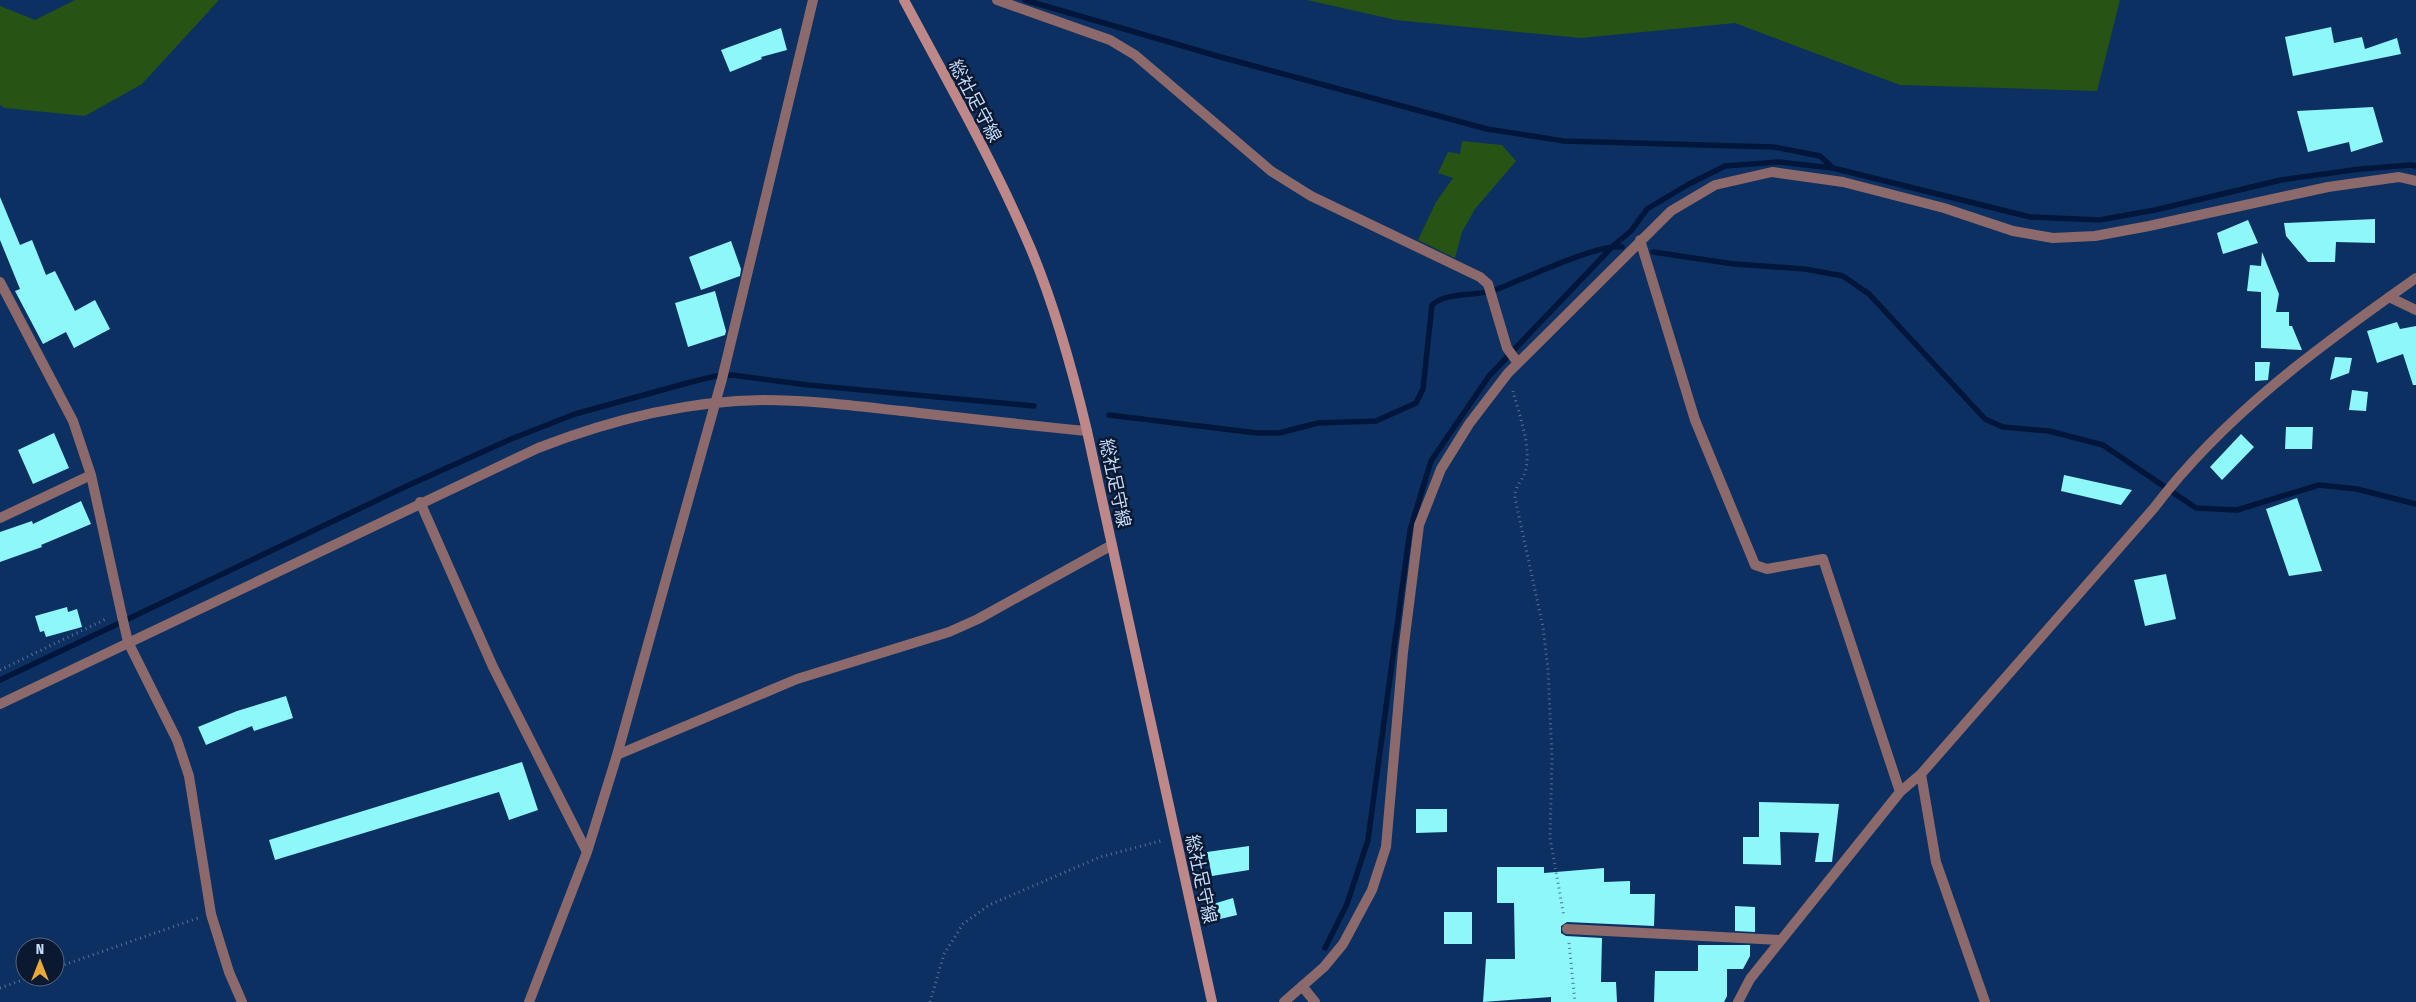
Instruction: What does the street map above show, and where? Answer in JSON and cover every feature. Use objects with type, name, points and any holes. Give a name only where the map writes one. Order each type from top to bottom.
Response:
[{"type":"main road","name":"総社足守線","points":[[904,0],[1001,182],[1031,248],[1057,317],[1087,431],[1212,1002]]},
{"type":"street","points":[[528,1002],[587,852],[618,755],[722,379],[812,0]]},
{"type":"street","points":[[998,0],[1110,40],[1134,55],[1271,172],[1311,196],[1480,277],[1488,284],[1507,348],[1516,360]]},
{"type":"street","points":[[1284,1002],[1324,966],[1343,944],[1372,890],[1386,847],[1403,652],[1419,526],[1441,469],[1469,424],[1508,374],[1516,360],[1671,211],[1715,185],[1772,172],[1843,182],[1944,208],[2013,231],[2053,238],[2095,236],[2149,226],[2328,187],[2399,176],[2416,181]]},
{"type":"street","points":[[1640,240],[1694,420],[1756,565],[1767,568],[1824,559],[1900,792]]},
{"type":"street","points":[[1738,1002],[1750,979],[1780,940],[1900,792],[1921,774],[2154,508],[2169,488],[2227,425],[2283,377],[2416,278]]},
{"type":"street","points":[[0,282],[73,421],[92,475],[128,642],[183,755],[189,776],[211,914],[229,972],[242,1002]]},
{"type":"street","points":[[2389,297],[2416,310]]},
{"type":"street","points":[[0,704],[420,502],[538,448],[581,431],[673,409],[762,400],[812,402],[1087,431]]},
{"type":"street","points":[[0,518],[92,475]]},
{"type":"street","points":[[420,502],[494,667],[587,852]]},
{"type":"street","points":[[618,755],[797,679],[949,632],[978,619],[1112,545]]},
{"type":"street","points":[[1921,774],[1936,862],[1985,1002]]},
{"type":"street","points":[[1567,928],[1780,940]]},
{"type":"street","points":[[1302,986],[1315,1002]]},
{"type":"path","points":[[1508,374],[1528,455],[1526,472],[1514,492],[1543,627],[1548,669],[1552,758],[1550,838],[1567,928],[1575,1002]]},
{"type":"path","points":[[0,670],[122,614]]},
{"type":"path","points":[[930,1002],[944,954],[963,924],[989,905],[1100,857],[1175,837]]},
{"type":"path","points":[[65,965],[211,914]]},
{"type":"path","points":[[0,988],[15,983]]},
{"type":"green space","points":[[75,0],[219,0],[142,84],[85,116],[5,108],[0,105],[0,6],[35,20]]},
{"type":"green space","points":[[1307,0],[2120,0],[2097,91],[1900,85],[1735,23],[1581,38],[1396,20]]},
{"type":"green space","points":[[1462,141],[1502,145],[1516,161],[1475,209],[1462,232],[1455,258],[1418,240],[1436,202],[1453,178],[1438,173],[1448,152],[1460,154]]},
{"type":"building","points":[[2331,27],[2334,43],[2362,37],[2365,49],[2397,38],[2401,54],[2293,76],[2285,37]]},
{"type":"building","points":[[781,28],[787,50],[761,57],[762,59],[730,72],[721,50]]},
{"type":"building","points":[[2373,107],[2383,142],[2351,152],[2349,142],[2308,152],[2297,111]]},
{"type":"building","points":[[0,197],[20,245],[32,240],[46,275],[55,271],[75,311],[95,300],[110,329],[74,348],[66,332],[43,344],[15,291],[20,289],[0,240]]},
{"type":"building","points":[[2375,219],[2375,243],[2336,242],[2335,262],[2308,262],[2286,236],[2284,223]]},
{"type":"building","points":[[2248,220],[2258,243],[2223,254],[2217,233]]},
{"type":"building","points":[[731,241],[741,269],[740,276],[701,290],[689,257]]},
{"type":"building","points":[[2262,252],[2279,294],[2276,312],[2289,312],[2289,326],[2292,326],[2302,350],[2261,348],[2261,292],[2247,291],[2250,265],[2261,266]]},
{"type":"building","points":[[715,291],[726,331],[725,335],[688,347],[675,303]]},
{"type":"building","points":[[2397,322],[2400,329],[2416,326],[2416,385],[2413,385],[2403,354],[2377,363],[2367,331]]},
{"type":"building","points":[[2335,357],[2352,358],[2349,373],[2330,380]]},
{"type":"building","points":[[2255,362],[2270,362],[2268,380],[2255,381]]},
{"type":"building","points":[[2352,390],[2368,392],[2366,411],[2349,410]]},
{"type":"building","points":[[2286,427],[2313,427],[2312,449],[2285,449]]},
{"type":"building","points":[[54,433],[69,468],[33,484],[18,450]]},
{"type":"building","points":[[2241,434],[2254,447],[2222,480],[2210,467]]},
{"type":"building","points":[[2064,475],[2132,490],[2121,505],[2061,491]]},
{"type":"building","points":[[2297,498],[2322,571],[2289,576],[2266,509]]},
{"type":"building","points":[[81,501],[91,524],[41,545],[42,547],[0,562],[0,532],[32,521],[33,524]]},
{"type":"building","points":[[2166,574],[2176,619],[2145,626],[2134,580]]},
{"type":"building","points":[[67,607],[68,612],[77,609],[82,627],[46,637],[44,631],[40,632],[35,616]]},
{"type":"building","points":[[286,696],[293,718],[254,731],[252,726],[206,745],[198,727],[237,711]]},
{"type":"building","points":[[522,762],[538,810],[509,820],[499,792],[275,860],[269,840]]},
{"type":"building","points":[[1759,802],[1839,804],[1832,862],[1815,862],[1819,833],[1780,832],[1781,865],[1743,864],[1743,837],[1759,837]]},
{"type":"building","points":[[1416,809],[1447,809],[1447,832],[1416,833]]},
{"type":"building","points":[[1249,846],[1249,870],[1212,876],[1207,852]]},
{"type":"building","points":[[1497,867],[1544,867],[1544,873],[1604,868],[1604,882],[1630,881],[1630,894],[1655,894],[1654,926],[1567,922],[1561,926],[1561,933],[1566,936],[1602,938],[1601,982],[1616,982],[1617,1002],[1551,1002],[1551,997],[1483,1002],[1486,959],[1515,959],[1514,903],[1497,903]]},
{"type":"building","points":[[1233,898],[1237,915],[1220,919],[1213,904]]},
{"type":"building","points":[[1735,906],[1755,907],[1755,932],[1735,931]]},
{"type":"building","points":[[1444,912],[1472,912],[1472,944],[1444,944]]},
{"type":"building","points":[[1698,945],[1750,945],[1750,956],[1743,969],[1727,969],[1727,996],[1724,1002],[1654,1002],[1655,971],[1698,971]]},
{"type":"waterway","points":[[1025,0],[1217,56],[1487,129],[1564,141],[1774,147],[1820,156],[1833,168]]},
{"type":"waterway","points":[[1325,948],[1347,904],[1368,840],[1410,530],[1431,461],[1489,376],[1613,246],[1631,231],[1647,209],[1689,184],[1725,166],[1779,162],[1833,168],[2030,217],[2099,220],[2155,210],[2281,180],[2360,169],[2416,166]]},
{"type":"waterway","points":[[1109,415],[1257,433],[1279,433],[1318,423],[1376,421],[1416,403],[1423,389],[1432,305],[1454,296],[1495,290],[1578,256],[1611,247],[1622,247]]},
{"type":"waterway","points":[[1653,252],[1734,264],[1805,269],[1843,276],[1869,294],[1985,419],[2003,427],[2049,431],[2103,445],[2196,508],[2237,510],[2319,485],[2357,489],[2416,504]]},
{"type":"waterway","points":[[0,680],[409,485],[511,439],[575,414],[691,382],[716,376],[732,375],[808,385],[1034,406]]}]
